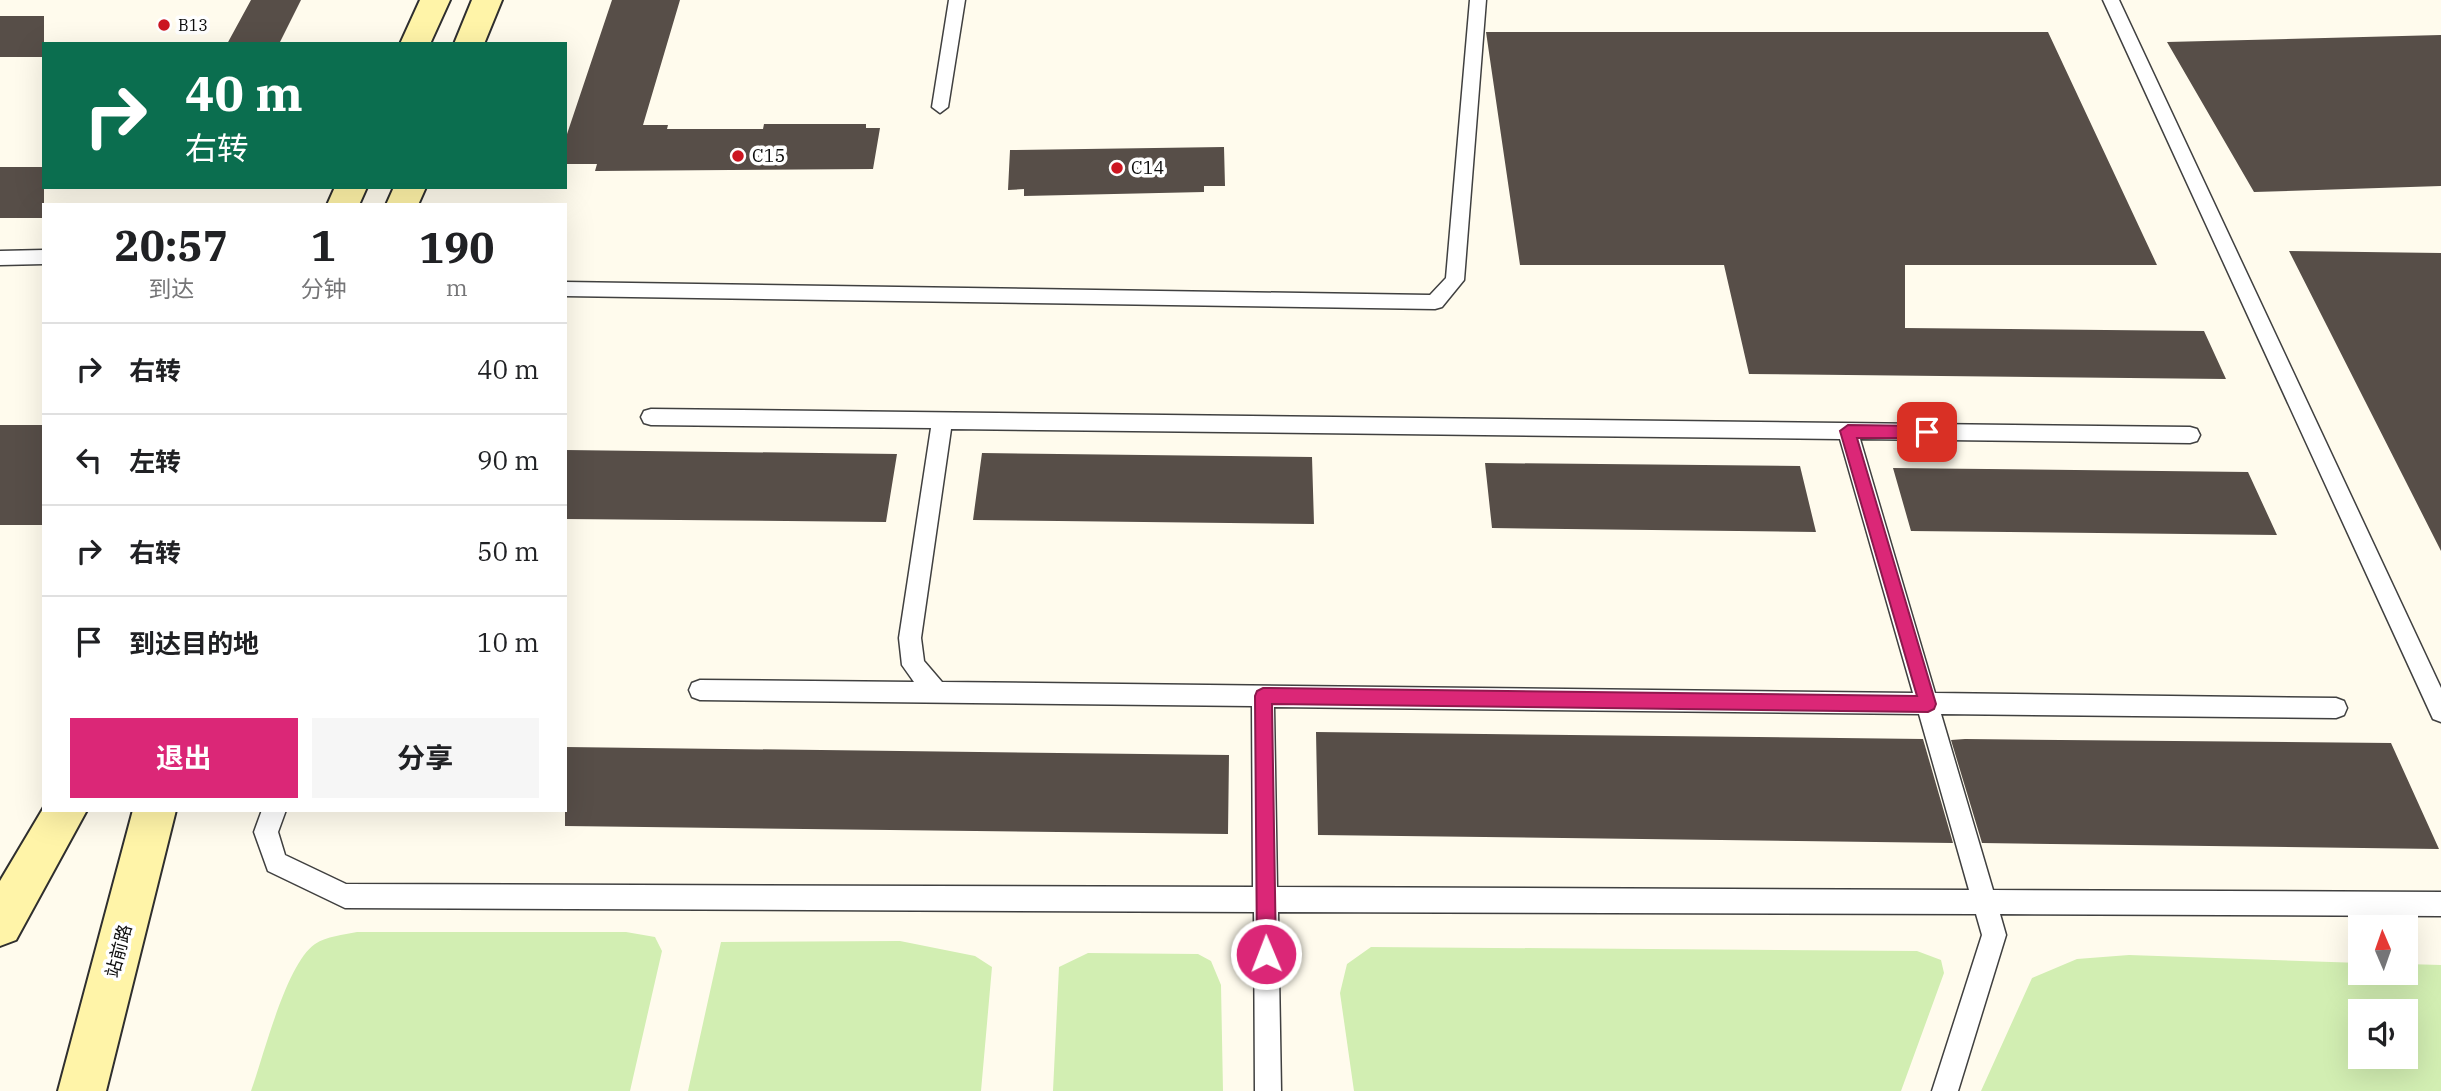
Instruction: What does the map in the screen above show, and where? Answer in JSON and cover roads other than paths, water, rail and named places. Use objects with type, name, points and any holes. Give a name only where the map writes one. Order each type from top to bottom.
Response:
[{"type":"street","points":[[416,42],[435,0]]},
{"type":"street","points":[[470,42],[487,0]]},
{"type":"street","points":[[0,924],[65,812]]},
{"type":"street","name":"站前路","points":[[82,1091],[154,812]]},
{"type":"lane","points":[[940,107],[957,0]]},
{"type":"lane","points":[[567,289],[1435,302],[1455,280],[1478,0]]},
{"type":"lane","points":[[2111,0],[2441,712]]},
{"type":"lane","points":[[0,258],[42,257]]},
{"type":"lane","points":[[651,418],[2190,435]]},
{"type":"lane","points":[[937,693],[913,665],[910,638],[942,421]]},
{"type":"lane","points":[[1848,431],[1994,934],[1945,1091]]},
{"type":"lane","points":[[700,690],[2336,708]]},
{"type":"lane","points":[[1263,696],[1268,1091]]},
{"type":"lane","points":[[273,812],[266,832],[276,863],[345,896],[2441,904]]},
{"type":"place","name":"B13","points":[[164,25]]},
{"type":"place","name":"C15","points":[[738,156]]},
{"type":"place","name":"C14","points":[[1117,168]]}]
